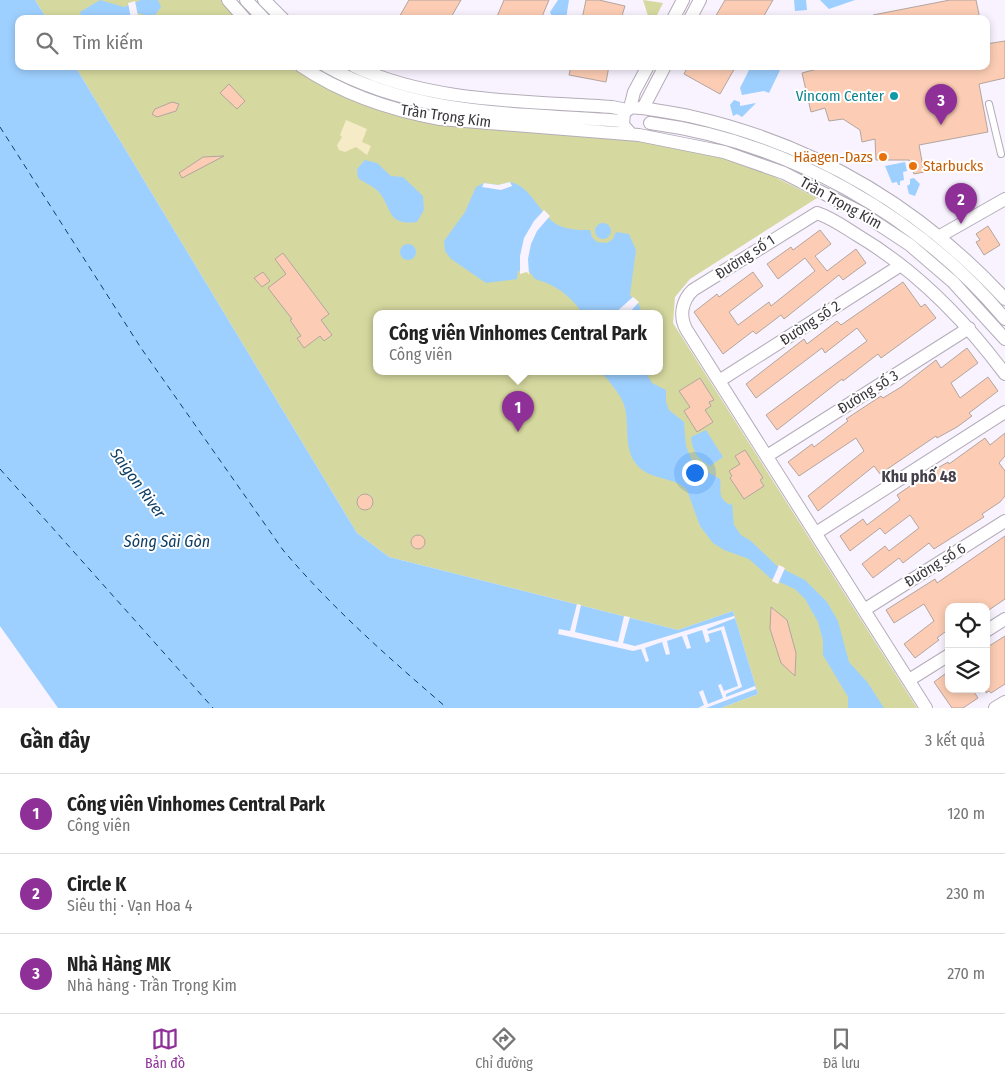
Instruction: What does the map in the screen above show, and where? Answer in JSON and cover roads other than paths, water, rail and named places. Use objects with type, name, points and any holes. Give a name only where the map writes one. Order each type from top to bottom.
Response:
[{"type":"street","points":[[228,0],[241,15]]},
{"type":"street","points":[[246,0],[260,15]]},
{"type":"street","points":[[264,0],[279,15]]},
{"type":"street","points":[[675,15],[683,0]]},
{"type":"street","points":[[692,15],[700,0]]},
{"type":"street","name":"Trần Trọng Kim","points":[[308,70],[353,95],[407,113],[440,119],[635,134],[732,154],[784,173],[836,198],[910,245],[953,282],[1005,339]]},
{"type":"street","name":"Trần Trọng Kim","points":[[334,70],[372,89],[424,104],[454,108],[626,113],[644,109],[701,119],[786,146],[858,180],[900,206],[940,236],[1005,299]]},
{"type":"street","name":"Trần Trọng Kim","points":[[364,70],[397,83],[446,95],[612,107],[626,113]]},
{"type":"street","points":[[646,70],[634,92],[626,113],[624,128],[635,134],[647,131],[650,116],[644,109],[663,70]]},
{"type":"street","name":"Trần Trọng Kim","points":[[650,123],[698,132],[733,142],[804,167],[827,178],[887,214],[921,238],[962,274],[1005,319]]},
{"type":"street","points":[[940,236],[1005,199]]},
{"type":"street","name":"Đường số 1","points":[[719,381],[684,324],[682,310],[687,295],[693,290],[817,213],[829,217],[876,246],[901,265]]},
{"type":"street","points":[[901,265],[931,290],[970,328],[1005,374]]},
{"type":"street","name":"Đường số 2","points":[[719,381],[901,265]]},
{"type":"street","name":"Đường số 3","points":[[767,456],[970,328]]},
{"type":"street","points":[[719,381],[926,708]]},
{"type":"street","points":[[816,533],[1005,412]]},
{"type":"street","name":"Đường số 6","points":[[864,610],[1005,521]]},
{"type":"street","points":[[990,628],[1005,619]]},
{"type":"street","points":[[909,680],[945,658]]},
{"type":"street","points":[[995,708],[1005,702]]},
{"type":"lane","points":[[989,104],[1001,154]]},
{"type":"water","name":"Sông Sài Gòn","points":[[0,0],[35,0],[44,15],[15,15],[15,70],[77,70],[357,533],[389,557],[678,630],[733,611],[758,694],[721,708],[58,708],[0,626]]},
{"type":"water","points":[[100,0],[124,7],[141,0],[158,0],[161,7],[155,15],[138,13],[134,15],[81,15],[80,12]]},
{"type":"water","points":[[558,0],[569,0],[567,15],[551,15],[550,12]]},
{"type":"water","points":[[794,0],[806,0],[807,10],[795,11]]},
{"type":"water","points":[[820,0],[855,0],[829,9]]},
{"type":"water","points":[[749,70],[780,70],[769,93],[764,91],[742,95],[740,88]]},
{"type":"water","points":[[734,100],[740,102],[740,106],[756,103],[742,117],[737,114],[733,116],[730,105]]},
{"type":"water","points":[[365,160],[377,163],[391,176],[403,177],[423,196],[424,210],[417,222],[407,223],[395,218],[378,191],[358,178],[357,169]]},
{"type":"water","points":[[905,162],[907,171],[903,172],[904,180],[900,181],[900,185],[897,182],[892,183],[885,166]]},
{"type":"water","points":[[914,178],[920,184],[915,196],[909,194],[907,186],[910,184],[910,179]]},
{"type":"water","points":[[510,182],[517,184],[529,194],[544,213],[556,224],[573,229],[590,230],[592,237],[597,242],[607,243],[613,239],[616,232],[629,234],[636,250],[630,295],[641,310],[580,310],[573,301],[562,292],[550,284],[535,279],[528,270],[518,271],[517,279],[486,283],[451,259],[445,251],[444,241],[465,212],[476,187],[484,183],[498,185]]},
{"type":"water","points":[[603,223],[609,225],[611,231],[609,237],[603,239],[597,237],[595,231],[597,225]]},
{"type":"water","points":[[408,244],[416,252],[408,260],[400,252]]},
{"type":"water","points":[[603,375],[647,375],[652,383],[666,390],[666,402],[669,410],[684,422],[686,446],[691,459],[700,468],[720,479],[721,496],[730,505],[732,503],[734,525],[741,535],[751,541],[777,566],[805,580],[827,602],[838,621],[849,662],[868,683],[884,708],[848,708],[848,697],[823,655],[823,641],[818,622],[805,599],[795,589],[770,578],[749,559],[724,550],[713,543],[700,526],[687,490],[676,482],[649,474],[637,465],[632,458],[628,443],[625,409],[616,390]]},
{"type":"water","points":[[706,430],[723,457],[710,466],[696,454],[691,437]]},
{"type":"place","name":"Vincom Center","points":[[894,96]]},
{"type":"place","name":"Nhà Hàng MK","points":[[941,125]]},
{"type":"place","name":"Häagen-Dazs","points":[[883,157]]},
{"type":"place","name":"Starbucks","points":[[913,166]]},
{"type":"place","name":"Circle K","points":[[961,224]]},
{"type":"place","name":"Công viên Vinhomes Central Park","points":[[518,432]]},
{"type":"district","name":"Khu phố 48","points":[[919,476]]},
{"type":"water label","name":"Saigon River","points":[[138,483]]}]
